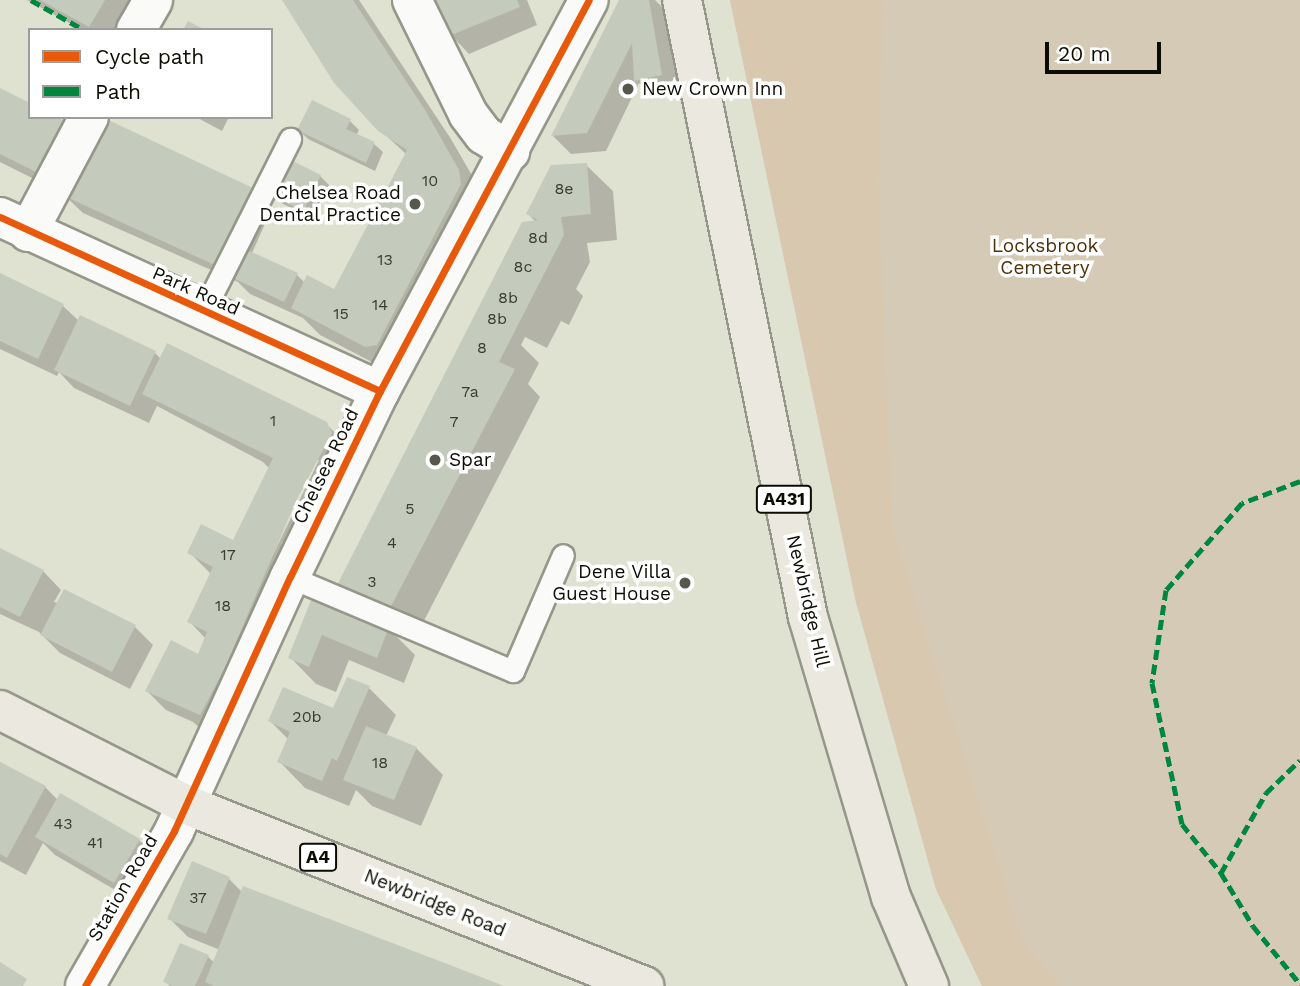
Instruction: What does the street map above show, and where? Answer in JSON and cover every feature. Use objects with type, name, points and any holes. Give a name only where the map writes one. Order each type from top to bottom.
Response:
[{"type":"main road","name":"Newbridge Hill","points":[[682,0],[808,617],[891,897],[929,986]]},
{"type":"main road","name":"Newbridge Road","points":[[0,710],[187,805],[644,986]]},
{"type":"street","points":[[137,28],[153,0]]},
{"type":"street","points":[[412,0],[468,114],[484,135],[510,151]]},
{"type":"street","name":"Chelsea Road","points":[[187,805],[290,577],[380,391],[589,0]]},
{"type":"street","points":[[14,225],[88,119]]},
{"type":"street","name":"Park Road","points":[[14,225],[380,391]]},
{"type":"street","name":"Station Road","points":[[85,986],[187,805]]},
{"type":"lane","points":[[203,312],[290,139]]},
{"type":"lane","points":[[290,577],[513,671],[563,555]]},
{"type":"green space","name":"Locksbrook Cemetery","points":[[730,0],[1300,0],[1300,986],[982,986],[936,889],[856,602]]},
{"type":"shaded area","points":[[730,0],[880,0],[883,4],[878,178],[892,528],[1022,941],[1060,986],[982,986],[936,889],[856,602]]},
{"type":"building","points":[[40,0],[105,0],[89,27]]},
{"type":"building","points":[[282,0],[353,0],[425,110],[459,170],[461,184],[377,345],[365,347],[291,308],[307,275],[334,289],[407,150],[378,131],[334,83]]},
{"type":"building","points":[[434,0],[517,0],[520,7],[449,36]]},
{"type":"building","points":[[619,0],[649,0],[662,75],[634,81],[632,43],[587,133],[551,136]]},
{"type":"building","points":[[188,21],[202,28],[184,28]]},
{"type":"building","points":[[0,88],[28,102],[28,119],[61,119],[66,122],[40,174],[0,154]]},
{"type":"building","points":[[312,100],[351,119],[346,129],[375,142],[366,163],[297,130]]},
{"type":"building","points":[[101,119],[106,119],[255,189],[219,267],[62,195]]},
{"type":"building","points":[[291,160],[321,175],[303,211],[272,195]]},
{"type":"building","points":[[587,163],[591,214],[561,217],[564,235],[499,362],[515,369],[387,614],[334,591],[522,222],[538,220],[526,214],[551,165]]},
{"type":"building","points":[[243,248],[298,273],[284,302],[229,276]]},
{"type":"building","points":[[0,273],[64,304],[38,359],[0,341]]},
{"type":"building","points":[[80,315],[156,351],[130,406],[54,370]]},
{"type":"building","points":[[167,343],[327,422],[332,433],[296,501],[225,668],[200,715],[145,691],[171,640],[198,654],[207,632],[187,622],[213,567],[187,553],[201,524],[233,540],[273,458],[142,394]]},
{"type":"building","points":[[0,548],[44,570],[20,617],[0,607]]},
{"type":"building","points":[[64,589],[136,625],[112,672],[40,635]]},
{"type":"building","points":[[313,595],[389,627],[377,658],[322,635],[309,667],[288,658]]},
{"type":"building","points":[[347,677],[370,686],[337,761],[332,758],[322,781],[277,762],[290,732],[268,721],[283,687],[333,708]]},
{"type":"building","points":[[366,726],[417,747],[394,800],[343,780]]},
{"type":"building","points":[[0,762],[46,786],[7,858],[0,854]]},
{"type":"building","points":[[60,793],[140,839],[114,883],[35,837]]},
{"type":"building","points":[[192,861],[230,877],[206,934],[167,919]]},
{"type":"building","points":[[243,886],[504,986],[214,986],[205,982]]},
{"type":"building","points":[[180,943],[209,955],[195,986],[173,986],[163,982]]},
{"type":"building","points":[[0,962],[27,979],[23,986],[0,986]]},
{"type":"marked path","points":[[31,0],[80,28]]},
{"type":"marked path","points":[[1300,481],[1242,503],[1166,590],[1152,683],[1182,824],[1221,873],[1253,926],[1300,984]]},
{"type":"marked path","points":[[1221,873],[1266,793],[1300,760]]},
{"type":"cycle path","points":[[85,986],[174,831],[290,577],[380,391],[589,0]]},
{"type":"cycle path","points":[[0,217],[380,391]]},
{"type":"place","name":"New Crown Inn","points":[[628,89]]},
{"type":"place","name":"Chelsea Road Dental Practice","points":[[415,204]]},
{"type":"place","name":"Spar","points":[[435,460]]},
{"type":"place","name":"Dene Villa Guest House","points":[[685,583]]}]
